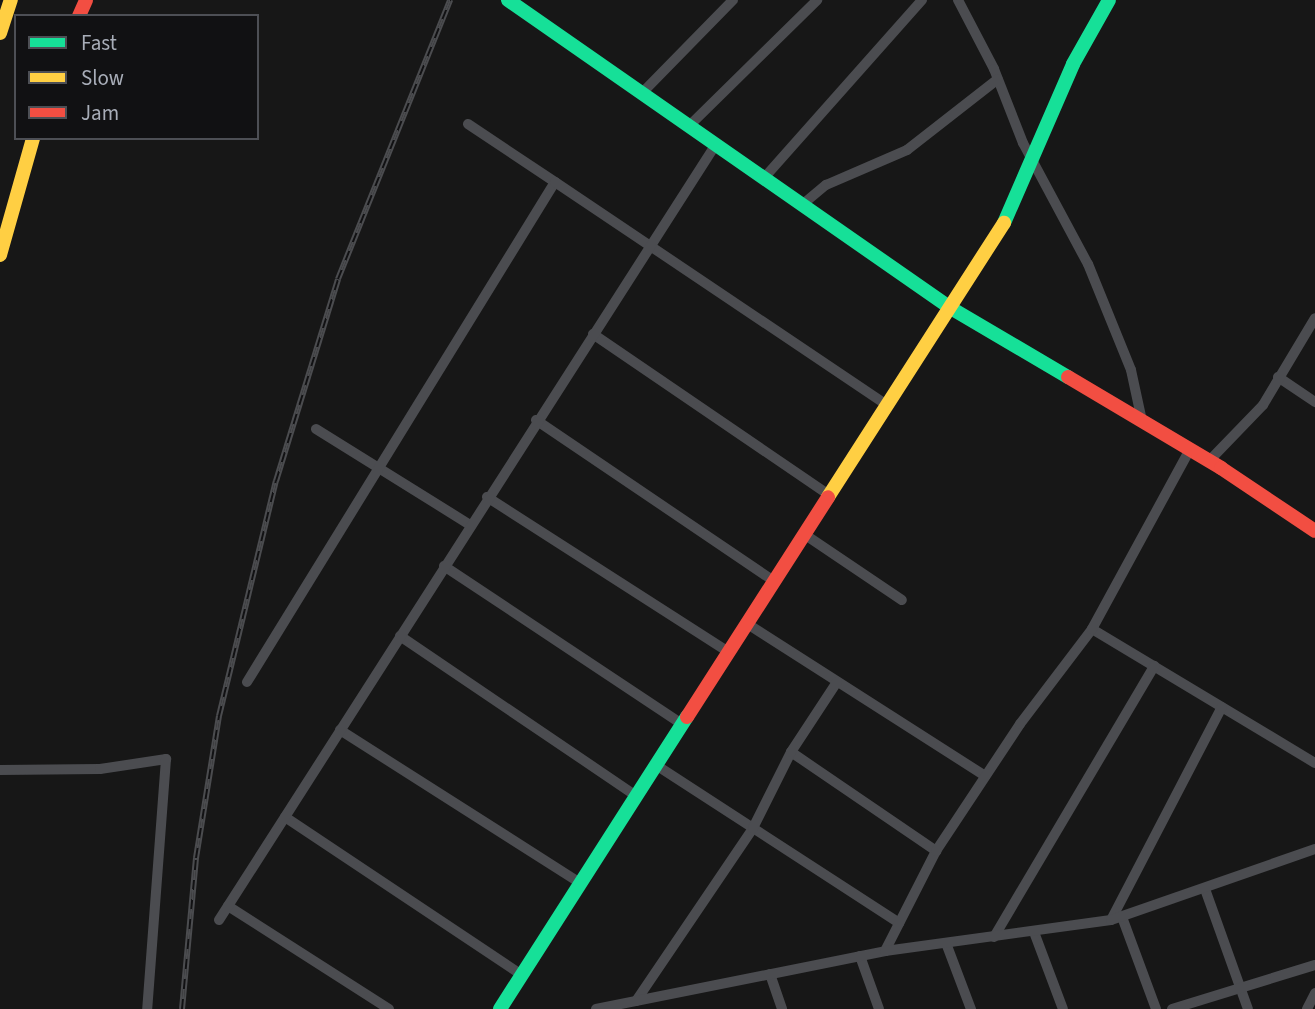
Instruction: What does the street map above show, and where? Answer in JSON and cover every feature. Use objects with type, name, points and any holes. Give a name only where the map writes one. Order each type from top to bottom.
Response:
[{"type":"main road","points":[[0,33],[11,0]]},
{"type":"main road","points":[[508,0],[949,307],[1209,461],[1315,531]]},
{"type":"main road","points":[[500,1009],[1009,215],[1073,64],[1109,0]]},
{"type":"main road","points":[[0,254],[32,140]]},
{"type":"street","points":[[642,93],[733,0]]},
{"type":"street","points":[[689,126],[817,0]]},
{"type":"street","points":[[764,178],[922,0]]},
{"type":"street","points":[[957,0],[998,79],[1032,160],[1088,264],[1131,370],[1142,421]]},
{"type":"street","points":[[803,204],[826,185],[907,150],[998,79]]},
{"type":"street","points":[[468,124],[653,245],[887,405]]},
{"type":"street","points":[[219,920],[536,420],[653,245],[716,144]]},
{"type":"street","points":[[247,682],[381,469],[555,182]]},
{"type":"street","points":[[1209,461],[1263,405],[1315,318]]},
{"type":"street","points":[[593,334],[829,495]]},
{"type":"street","points":[[1278,377],[1315,402]]},
{"type":"street","points":[[536,420],[774,581]]},
{"type":"street","points":[[316,429],[470,524]]},
{"type":"street","points":[[885,951],[936,851],[985,776],[1092,629],[1189,449]]},
{"type":"street","points":[[487,497],[728,652]]},
{"type":"street","points":[[804,534],[902,600]]},
{"type":"street","points":[[444,566],[682,724]]},
{"type":"street","points":[[747,624],[985,776]]},
{"type":"street","points":[[1092,629],[1315,762]]},
{"type":"street","points":[[400,636],[636,796]]},
{"type":"street","points":[[994,937],[1154,666]]},
{"type":"street","points":[[636,1001],[752,828],[791,752],[837,682]]},
{"type":"street","points":[[1156,1009],[1117,918],[1222,707]]},
{"type":"street","points":[[340,730],[580,883]]},
{"type":"street","points":[[791,752],[936,851]]},
{"type":"street","points":[[0,770],[100,769],[166,759],[147,1009]]},
{"type":"street","points":[[656,765],[899,923]]},
{"type":"street","points":[[285,817],[522,975]]},
{"type":"street","points":[[596,1009],[885,951],[1034,932],[1117,918],[1315,849]]},
{"type":"street","points":[[1205,889],[1248,1009]]},
{"type":"street","points":[[228,906],[389,1009]]},
{"type":"street","points":[[1034,932],[1063,1009]]},
{"type":"street","points":[[946,943],[971,1009]]},
{"type":"street","points":[[860,956],[879,1009]]},
{"type":"street","points":[[1172,1009],[1315,965]]},
{"type":"street","points":[[770,974],[782,1009]]},
{"type":"street","points":[[1307,1009],[1315,993]]},
{"type":"street","points":[[652,998],[656,1009]]},
{"type":"railway","points":[[182,1009],[196,858],[219,716],[276,481],[338,279],[450,0]]},
{"type":"traffic: fast","points":[[508,0],[949,307],[1068,377]]},
{"type":"traffic: fast","points":[[1004,223],[1073,64],[1109,0]]},
{"type":"traffic: fast","points":[[500,1009],[687,717]]},
{"type":"traffic: slow","points":[[0,33],[11,0]]},
{"type":"traffic: slow","points":[[0,255],[32,140]]},
{"type":"traffic: slow","points":[[828,497],[1004,223]]},
{"type":"traffic: jam","points":[[80,14],[86,0]]},
{"type":"traffic: jam","points":[[1068,377],[1221,468],[1315,531]]},
{"type":"traffic: jam","points":[[687,717],[828,497]]}]
